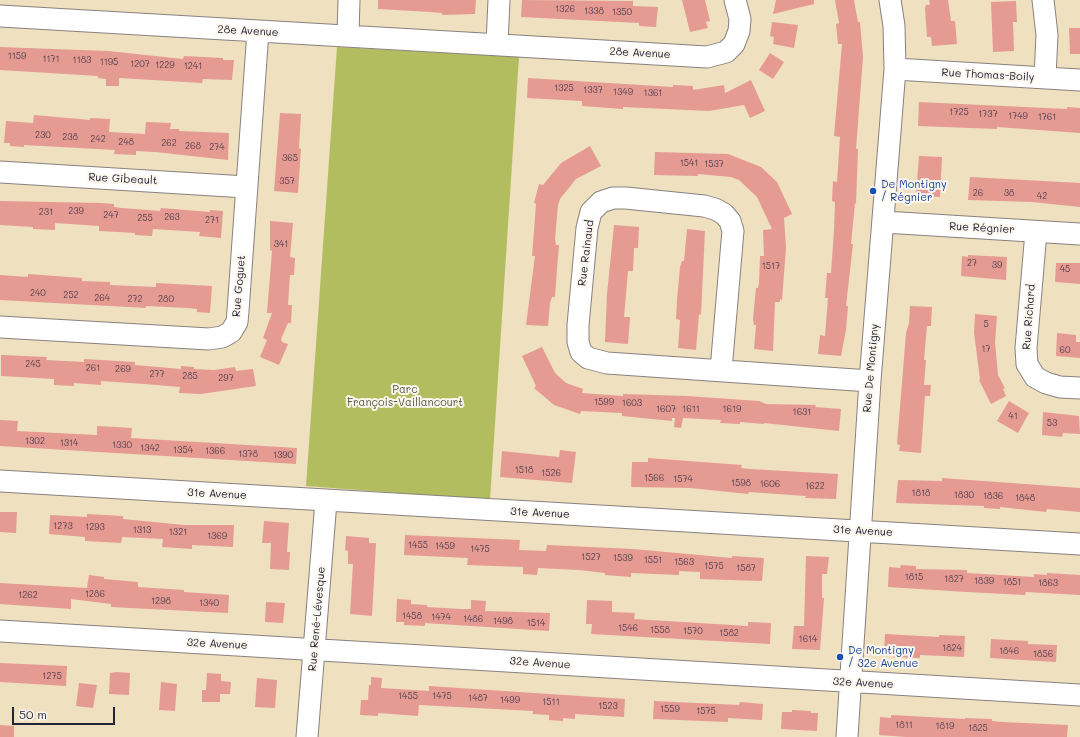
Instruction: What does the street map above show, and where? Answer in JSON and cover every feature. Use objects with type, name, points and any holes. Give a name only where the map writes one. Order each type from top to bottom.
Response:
[{"type":"street","points":[[348,36],[349,0]]},
{"type":"street","points":[[497,44],[499,0]]},
{"type":"street","name":"28e Avenue","points":[[0,16],[717,56],[726,52],[734,44],[739,31],[740,19],[735,0]]},
{"type":"street","name":"Rue De Montigny","points":[[847,737],[870,381],[884,222],[895,69],[894,26],[890,0]]},
{"type":"street","points":[[1043,0],[1047,35],[1045,77]]},
{"type":"street","name":"Rue Goguet","points":[[0,327],[209,339],[222,337],[231,332],[237,322],[238,311],[258,31]]},
{"type":"street","name":"Rue Thomas-Boily","points":[[895,69],[1080,80]]},
{"type":"street","name":"Rue Gibeault","points":[[0,172],[246,187]]},
{"type":"street","name":"Rue Rainaud","points":[[721,370],[733,231],[730,221],[720,211],[704,206],[626,198],[613,198],[602,202],[591,212],[587,228],[577,333],[581,352],[588,358],[602,363],[870,381]]},
{"type":"street","name":"Rue Régnier","points":[[884,222],[1080,234]]},
{"type":"street","name":"Rue Richard","points":[[1036,232],[1026,348],[1028,364],[1035,377],[1046,383],[1060,387],[1080,388]]},
{"type":"street","name":"31e Avenue","points":[[0,481],[1080,544]]},
{"type":"street","name":"Rue René-Lévesque","points":[[307,737],[326,501]]},
{"type":"street","name":"32e Avenue","points":[[0,631],[1080,695]]},
{"type":"green space","name":"Parc François-Vaillancourt","points":[[337,47],[519,57],[490,500],[306,486]]},
{"type":"building","points":[[378,0],[476,0],[475,14],[442,15],[442,13],[378,9]]},
{"type":"building","points":[[522,0],[633,1],[633,6],[658,7],[656,27],[639,26],[639,23],[521,17]]},
{"type":"building","points":[[682,0],[705,0],[710,21],[706,22],[708,28],[690,32]]},
{"type":"building","points":[[776,0],[814,0],[814,4],[773,14]]},
{"type":"building","points":[[835,0],[854,0],[858,22],[860,22],[863,57],[856,149],[858,149],[856,204],[855,203],[851,244],[853,244],[846,306],[848,306],[846,330],[841,356],[818,354],[820,335],[825,336],[828,298],[825,298],[827,273],[831,273],[834,231],[835,202],[832,201],[833,181],[837,182],[840,137],[834,136],[842,44],[838,44],[836,24],[839,23]]},
{"type":"building","points":[[929,0],[948,0],[951,21],[955,21],[957,44],[932,46],[931,37],[927,37],[925,8],[926,5],[930,5]]},
{"type":"building","points":[[1016,1],[1017,22],[1013,22],[1014,51],[993,52],[991,2]]},
{"type":"building","points":[[772,22],[798,25],[794,48],[773,44],[774,37],[770,36]]},
{"type":"building","points":[[1069,28],[1080,28],[1080,54],[1070,54]]},
{"type":"building","points":[[0,47],[108,51],[183,59],[184,56],[234,60],[232,80],[203,79],[202,83],[119,78],[119,86],[106,86],[106,79],[98,78],[98,76],[0,70]]},
{"type":"building","points":[[770,53],[784,62],[773,79],[759,70]]},
{"type":"building","points":[[528,78],[673,87],[673,85],[693,86],[693,90],[724,85],[725,93],[751,80],[765,111],[750,118],[744,105],[709,111],[623,107],[623,109],[582,106],[582,101],[527,98]]},
{"type":"building","points":[[919,102],[1067,109],[1067,107],[1080,108],[1080,133],[997,127],[997,129],[918,126]]},
{"type":"building","points":[[280,113],[301,114],[299,148],[301,149],[298,193],[274,191]]},
{"type":"building","points":[[34,115],[90,120],[90,118],[110,119],[109,132],[145,134],[146,122],[171,123],[170,129],[179,129],[179,131],[229,133],[228,160],[136,151],[136,155],[114,154],[115,150],[24,145],[24,147],[10,146],[10,143],[4,143],[6,121],[33,123]]},
{"type":"building","points":[[590,146],[601,166],[576,179],[560,199],[558,205],[555,239],[556,245],[559,245],[555,297],[552,297],[550,303],[548,326],[526,325],[535,256],[532,256],[536,204],[534,203],[539,184],[543,185],[561,163]]},
{"type":"building","points":[[655,152],[728,154],[761,167],[777,182],[792,214],[784,218],[786,248],[782,300],[780,299],[780,302],[775,302],[773,351],[754,349],[756,325],[754,325],[753,319],[756,288],[758,288],[759,283],[760,256],[764,256],[763,230],[772,229],[757,197],[739,180],[731,177],[698,174],[698,176],[654,175]]},
{"type":"building","points":[[919,156],[942,157],[940,197],[916,196]]},
{"type":"building","points":[[970,177],[1080,183],[1080,207],[1032,202],[968,200]]},
{"type":"building","points":[[0,201],[101,203],[114,204],[114,207],[160,211],[161,208],[210,212],[210,210],[223,211],[221,238],[199,236],[200,232],[153,229],[152,236],[135,235],[135,233],[99,231],[99,226],[55,223],[55,230],[0,225]]},
{"type":"building","points":[[270,221],[293,223],[290,257],[295,258],[294,275],[290,275],[288,305],[292,305],[291,323],[288,323],[281,339],[282,342],[288,344],[279,365],[260,357],[267,340],[263,338],[272,313],[267,313],[272,251],[270,250]]},
{"type":"building","points":[[614,225],[639,227],[638,248],[634,248],[633,271],[628,271],[624,317],[630,317],[628,344],[605,342],[607,294]]},
{"type":"building","points":[[687,229],[705,231],[701,315],[699,314],[696,350],[678,348],[680,320],[676,319],[677,300],[680,267],[682,261],[684,261]]},
{"type":"building","points":[[968,255],[1007,257],[1006,280],[961,276],[962,256],[968,257]]},
{"type":"building","points":[[1056,263],[1080,263],[1080,284],[1055,282]]},
{"type":"building","points":[[28,274],[82,278],[82,281],[110,282],[110,285],[156,287],[156,283],[212,286],[210,313],[197,312],[197,309],[188,308],[146,306],[146,308],[0,300],[0,275],[28,277]]},
{"type":"building","points":[[910,306],[932,307],[931,326],[927,326],[924,360],[926,360],[924,385],[931,385],[930,396],[925,396],[921,453],[899,451],[900,445],[897,444],[906,333],[909,323]]},
{"type":"building","points":[[975,314],[997,316],[995,342],[998,375],[1005,388],[1003,389],[1006,396],[991,404],[979,380],[974,333]]},
{"type":"building","points":[[1057,333],[1076,335],[1076,342],[1080,342],[1080,358],[1056,356]]},
{"type":"building","points":[[542,347],[555,373],[566,383],[583,389],[582,393],[623,396],[623,394],[687,396],[759,401],[766,404],[816,405],[815,407],[841,409],[839,431],[764,423],[720,423],[721,420],[683,418],[681,428],[674,427],[675,418],[672,418],[672,421],[622,416],[622,413],[581,411],[580,414],[554,405],[534,388],[536,386],[522,356]]},
{"type":"building","points":[[1,355],[47,357],[46,360],[84,362],[84,359],[135,362],[135,365],[181,369],[181,366],[194,367],[194,369],[214,370],[235,367],[236,371],[253,369],[256,386],[201,394],[179,393],[180,387],[101,381],[101,385],[74,383],[74,386],[54,385],[54,379],[1,376]]},
{"type":"building","points":[[1009,401],[1029,413],[1018,433],[997,421]]},
{"type":"building","points":[[1043,412],[1079,416],[1080,434],[1063,433],[1062,437],[1042,435]]},
{"type":"building","points":[[0,420],[18,421],[17,431],[97,435],[97,426],[132,428],[131,438],[297,448],[296,464],[0,446]]},
{"type":"building","points":[[560,450],[576,452],[572,483],[500,477],[502,451],[559,457]]},
{"type":"building","points":[[648,458],[742,465],[741,468],[750,469],[838,474],[836,499],[805,498],[806,496],[749,492],[748,494],[690,488],[631,487],[632,462],[648,462]]},
{"type":"building","points":[[942,478],[1080,488],[1080,512],[1047,509],[1046,512],[1000,507],[1000,509],[984,508],[984,506],[896,503],[898,480],[942,481]]},
{"type":"building","points":[[0,512],[17,512],[16,533],[0,532]]},
{"type":"building","points":[[87,514],[123,516],[123,519],[184,525],[234,525],[233,547],[192,545],[192,549],[162,547],[163,539],[122,537],[121,543],[85,541],[85,537],[49,534],[50,515],[87,517]]},
{"type":"building","points":[[264,521],[289,523],[287,552],[290,552],[289,570],[270,569],[271,543],[262,543]]},
{"type":"building","points":[[405,535],[520,540],[519,550],[546,551],[547,545],[633,549],[732,558],[732,556],[764,558],[762,581],[700,579],[700,572],[679,571],[679,575],[631,573],[631,577],[605,575],[605,573],[579,570],[538,568],[537,575],[523,574],[523,567],[467,565],[468,558],[404,555]]},
{"type":"building","points":[[346,536],[369,538],[369,543],[376,543],[372,616],[350,614],[353,564],[348,564],[348,551],[345,550]]},
{"type":"building","points":[[806,556],[829,557],[827,574],[822,574],[822,598],[824,598],[820,650],[792,649],[794,626],[804,626]]},
{"type":"building","points":[[901,565],[916,566],[916,569],[967,570],[967,573],[1034,577],[1034,574],[1047,575],[1047,573],[1080,575],[1080,595],[1026,592],[1025,595],[888,587],[889,567],[900,568]]},
{"type":"building","points":[[89,575],[104,577],[104,579],[138,582],[138,587],[229,595],[228,613],[111,607],[111,604],[71,599],[71,609],[0,604],[0,583],[87,588]]},
{"type":"building","points":[[397,599],[411,600],[411,604],[427,605],[427,607],[461,609],[471,609],[471,600],[486,601],[485,611],[550,613],[549,631],[425,623],[425,626],[404,625],[404,622],[396,622]]},
{"type":"building","points":[[587,600],[612,601],[612,612],[635,613],[634,619],[748,626],[748,622],[771,623],[770,644],[591,634],[592,624],[586,624]]},
{"type":"building","points":[[266,602],[285,603],[283,623],[265,622]]},
{"type":"building","points":[[885,634],[939,637],[939,635],[965,636],[964,657],[920,655],[920,658],[894,657],[894,654],[884,653]]},
{"type":"building","points":[[991,639],[1028,641],[1028,644],[1057,645],[1056,662],[990,658]]},
{"type":"building","points":[[0,663],[67,666],[66,686],[0,682]]},
{"type":"building","points":[[110,673],[130,673],[129,695],[109,694]]},
{"type":"building","points":[[207,673],[221,674],[221,681],[231,682],[230,694],[220,694],[220,702],[202,702],[202,690],[206,690]]},
{"type":"building","points":[[371,677],[382,678],[381,688],[429,691],[429,686],[625,699],[624,717],[575,714],[575,719],[563,718],[563,721],[549,720],[549,715],[533,714],[533,711],[419,705],[418,716],[378,713],[378,716],[360,715],[361,700],[368,700]]},
{"type":"building","points":[[257,678],[277,680],[275,708],[255,707]]},
{"type":"building","points":[[161,682],[177,684],[175,711],[159,710]]},
{"type":"building","points":[[79,683],[97,685],[93,708],[76,706]]},
{"type":"building","points":[[654,701],[739,705],[740,702],[763,704],[762,720],[728,718],[728,722],[653,719]]},
{"type":"building","points":[[792,710],[818,713],[817,731],[781,729],[782,712],[792,712]]},
{"type":"building","points":[[891,715],[992,719],[992,721],[1002,722],[1068,725],[1067,737],[906,737],[879,735],[880,717],[891,718]]},
{"type":"building","points":[[0,725],[14,726],[14,737],[0,737]]},
{"type":"place","name":"De Montigny / Régnier","points":[[873,191]]},
{"type":"place","name":"De Montigny / 32e Avenue","points":[[840,657]]}]
